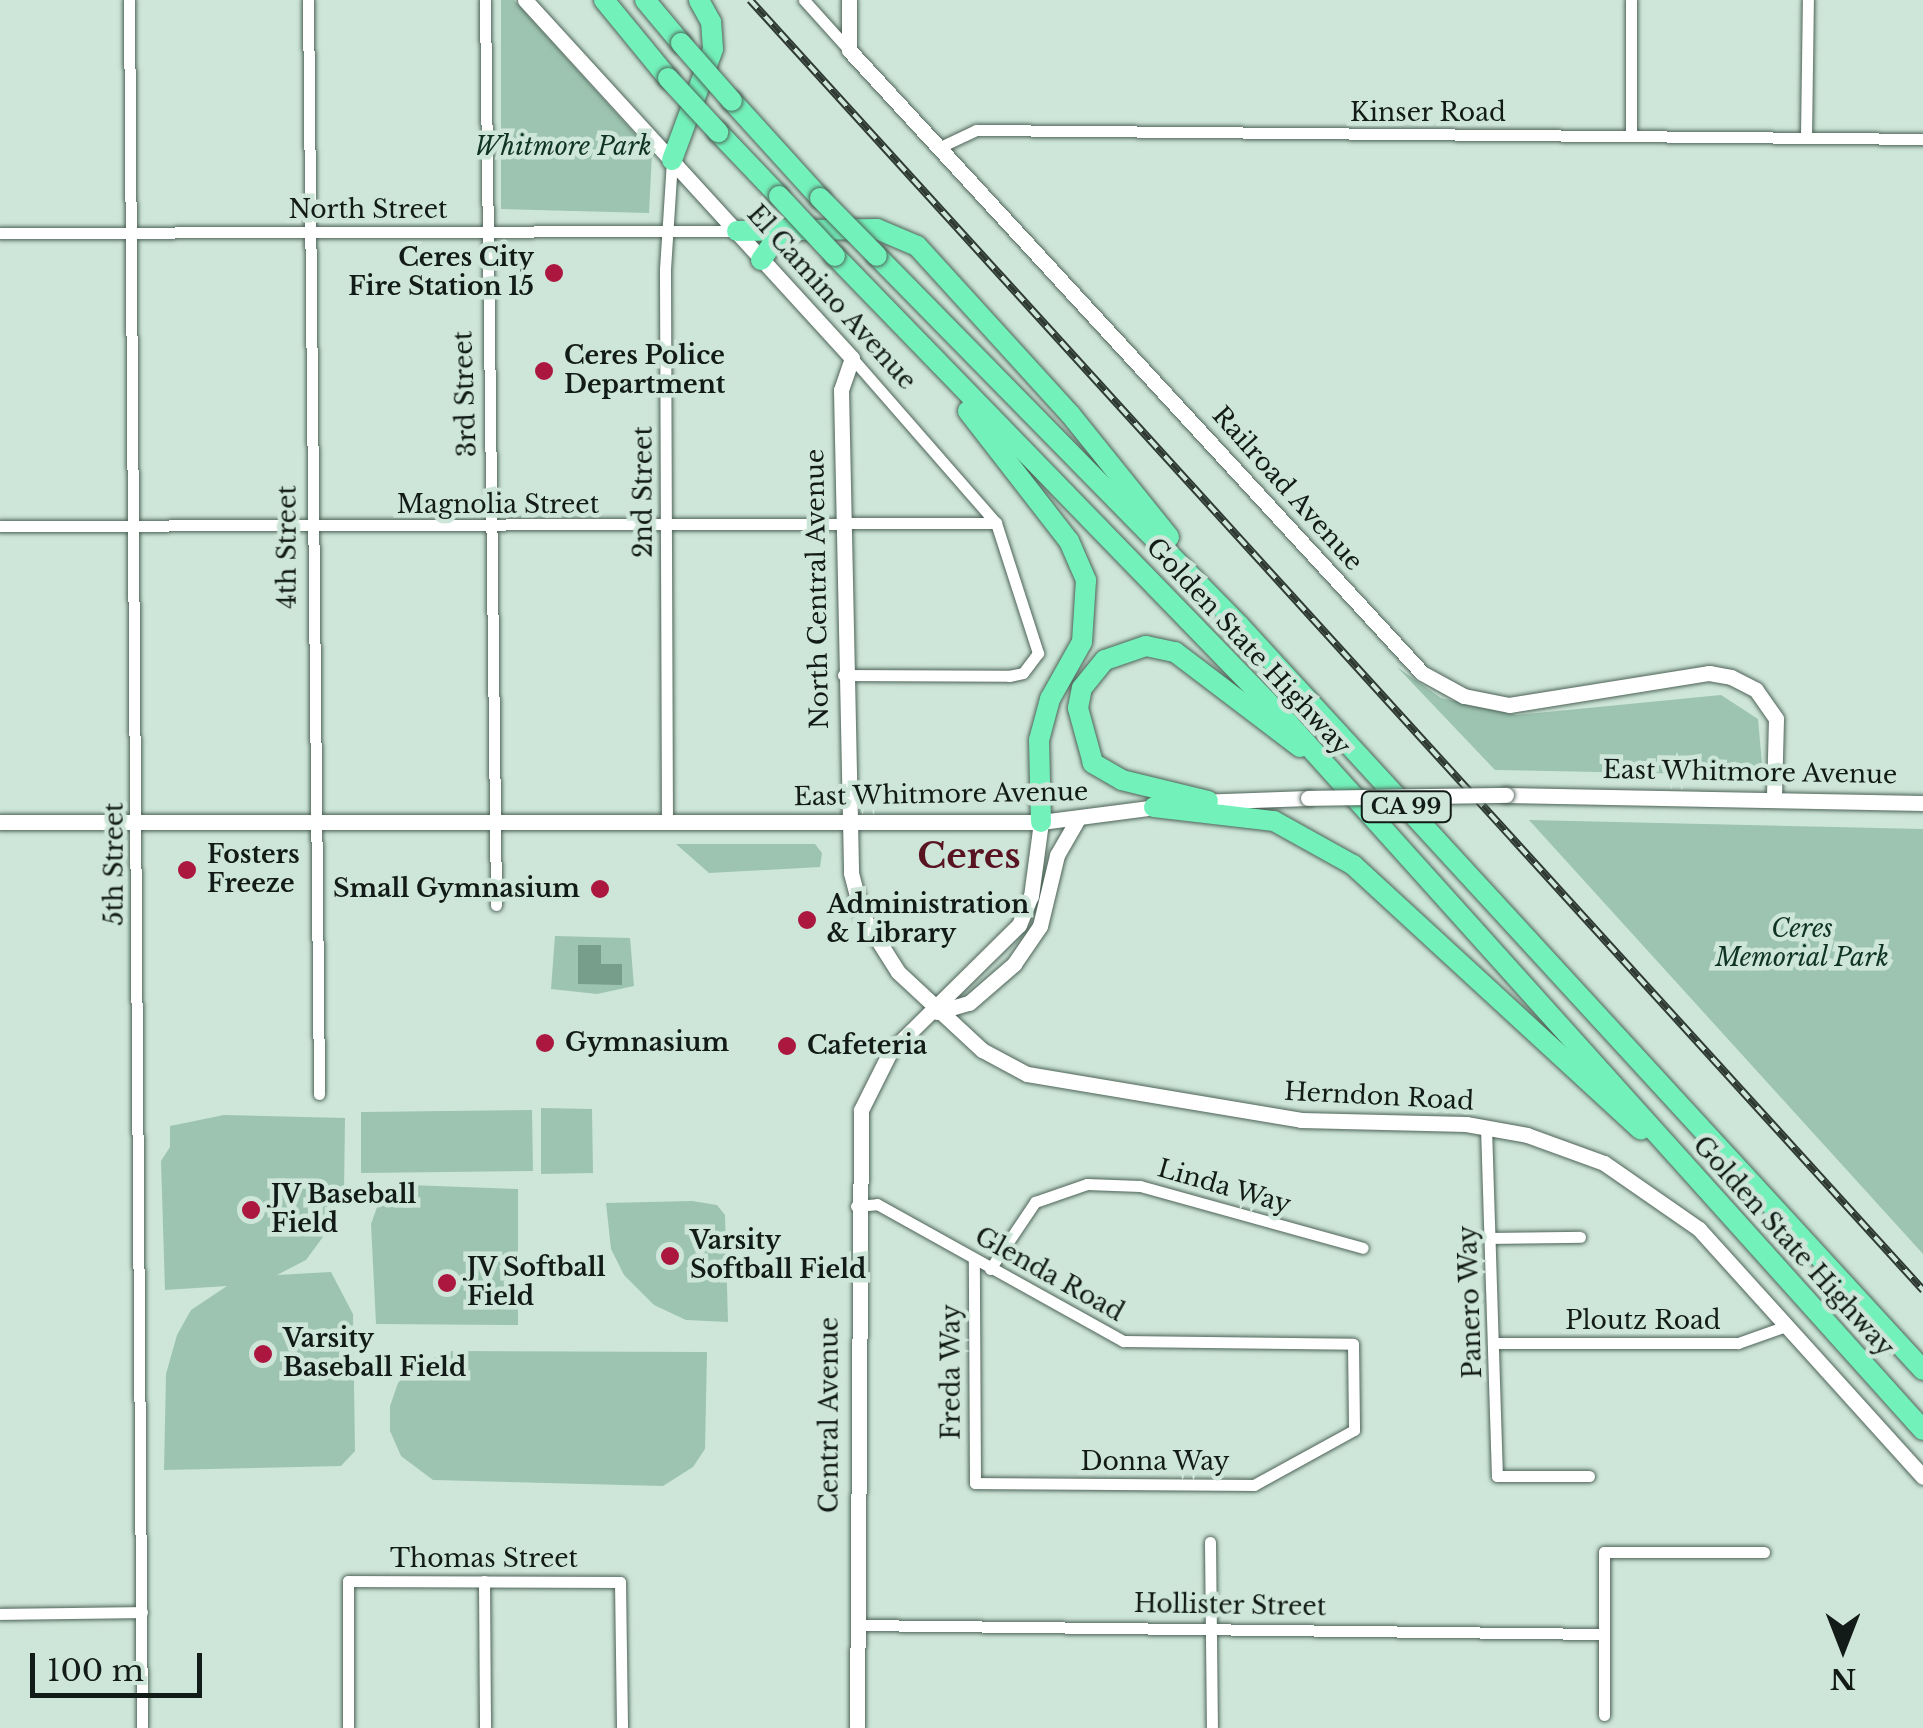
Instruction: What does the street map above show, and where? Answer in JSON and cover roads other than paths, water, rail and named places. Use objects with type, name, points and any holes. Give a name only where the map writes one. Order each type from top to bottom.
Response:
[{"type":"highway","name":"Golden State Highway","points":[[604,0],[668,78],[918,346],[1324,763],[1923,1430]]},
{"type":"highway","name":"Golden State Highway","points":[[645,0],[820,198],[1238,625],[1923,1370]]},
{"type":"highway","points":[[672,160],[713,50],[711,22],[699,0]]},
{"type":"highway","points":[[761,260],[783,229]]},
{"type":"highway","points":[[736,230],[878,229],[916,246],[1070,414],[1238,625]]},
{"type":"highway","points":[[918,346],[1069,542],[1086,580],[1082,642],[1050,699],[1039,740],[1040,822]]},
{"type":"highway","points":[[1208,801],[1122,780],[1092,762],[1078,708],[1082,688],[1105,660],[1146,646],[1175,652],[1324,763]]},
{"type":"highway","points":[[1154,808],[1274,821],[1353,865],[1723,1206]]},
{"type":"street","name":"5th Street","points":[[130,0],[142,1728]]},
{"type":"street","name":"4th Street","points":[[308,0],[318,1094]]},
{"type":"street","name":"3rd Street","points":[[485,0],[485,232],[492,406],[486,528],[490,822],[496,905]]},
{"type":"street","name":"El Camino Avenue","points":[[525,0],[852,358],[996,523],[1036,636],[1034,662],[1009,676],[842,675]]},
{"type":"street","name":"Railroad Avenue","points":[[804,0],[1422,673],[1464,696],[1509,705],[1709,674],[1731,677],[1756,690],[1776,719],[1774,796]]},
{"type":"street","points":[[849,0],[850,50]]},
{"type":"street","points":[[1631,136],[1632,0]]},
{"type":"street","points":[[1806,137],[1808,0]]},
{"type":"street","name":"Kinser Road","points":[[938,148],[976,130],[1923,138]]},
{"type":"street","name":"2nd Street","points":[[667,824],[667,231],[672,160]]},
{"type":"street","name":"North Street","points":[[0,233],[736,230]]},
{"type":"street","name":"North Central Avenue","points":[[848,822],[842,675],[841,390],[852,358]]},
{"type":"street","name":"Magnolia Street","points":[[0,526],[666,528],[996,523]]},
{"type":"street","name":"East Whitmore Avenue","points":[[0,822],[1040,822],[1077,821],[1208,801],[1506,795],[1774,796],[1923,803]]},
{"type":"street","points":[[937,1012],[969,1003],[1014,964],[1040,926],[1057,856],[1077,821]]},
{"type":"street","name":"Herndon Road","points":[[848,822],[862,915],[898,972],[982,1050],[1027,1074],[1301,1120],[1486,1127],[1559,1144],[1638,1182],[1699,1229],[1923,1477]]},
{"type":"street","points":[[937,1012],[1020,925],[1031,896],[1040,822]]},
{"type":"street","name":"Central Avenue","points":[[857,1728],[859,1124],[869,1089],[890,1052],[937,1012]]},
{"type":"street","name":"Panero Way","points":[[1486,1127],[1497,1476],[1589,1476]]},
{"type":"street","name":"Linda Way","points":[[990,1268],[1034,1202],[1087,1184],[1140,1186],[1363,1248]]},
{"type":"street","name":"Glenda Road","points":[[856,1206],[877,1204],[1123,1341],[1353,1344]]},
{"type":"street","points":[[1492,1238],[1580,1237]]},
{"type":"street","name":"Freda Way","points":[[974,1260],[975,1483]]},
{"type":"street","name":"Ploutz Road","points":[[1495,1344],[1738,1344],[1786,1326]]},
{"type":"street","name":"Donna Way","points":[[975,1483],[1254,1485],[1354,1430],[1353,1344]]},
{"type":"street","points":[[1210,1542],[1212,1728]]},
{"type":"street","points":[[1604,1716],[1604,1552],[1764,1552]]},
{"type":"street","name":"Thomas Street","points":[[348,1728],[348,1581],[620,1582],[622,1728]]},
{"type":"street","points":[[484,1582],[485,1728]]},
{"type":"street","points":[[0,1614],[142,1612]]},
{"type":"street","name":"Hollister Street","points":[[856,1625],[1604,1634]]},
{"type":"railway","points":[[750,0],[1923,1290]]},
{"type":"place","name":"Ceres City Fire Station 15","points":[[554,273]]},
{"type":"place","name":"Ceres Police Department","points":[[544,371]]},
{"type":"place","name":"Fosters Freeze","points":[[187,870]]},
{"type":"place","name":"Small Gymnasium","points":[[600,889]]},
{"type":"place","name":"Administration & Library","points":[[807,920]]},
{"type":"place","name":"Gymnasium","points":[[545,1043]]},
{"type":"place","name":"Cafeteria","points":[[787,1046]]},
{"type":"place","name":"JV Baseball Field","points":[[251,1210]]},
{"type":"place","name":"Varsity Softball Field","points":[[670,1256]]},
{"type":"place","name":"JV Softball Field","points":[[447,1283]]},
{"type":"place","name":"Varsity Baseball Field","points":[[263,1354]]},
{"type":"district","name":"Ceres","points":[[969,856]]},
{"type":"park label","name":"Whitmore Park","points":[[563,147]]},
{"type":"park label","name":"Ceres Memorial Park","points":[[1802,944]]}]
